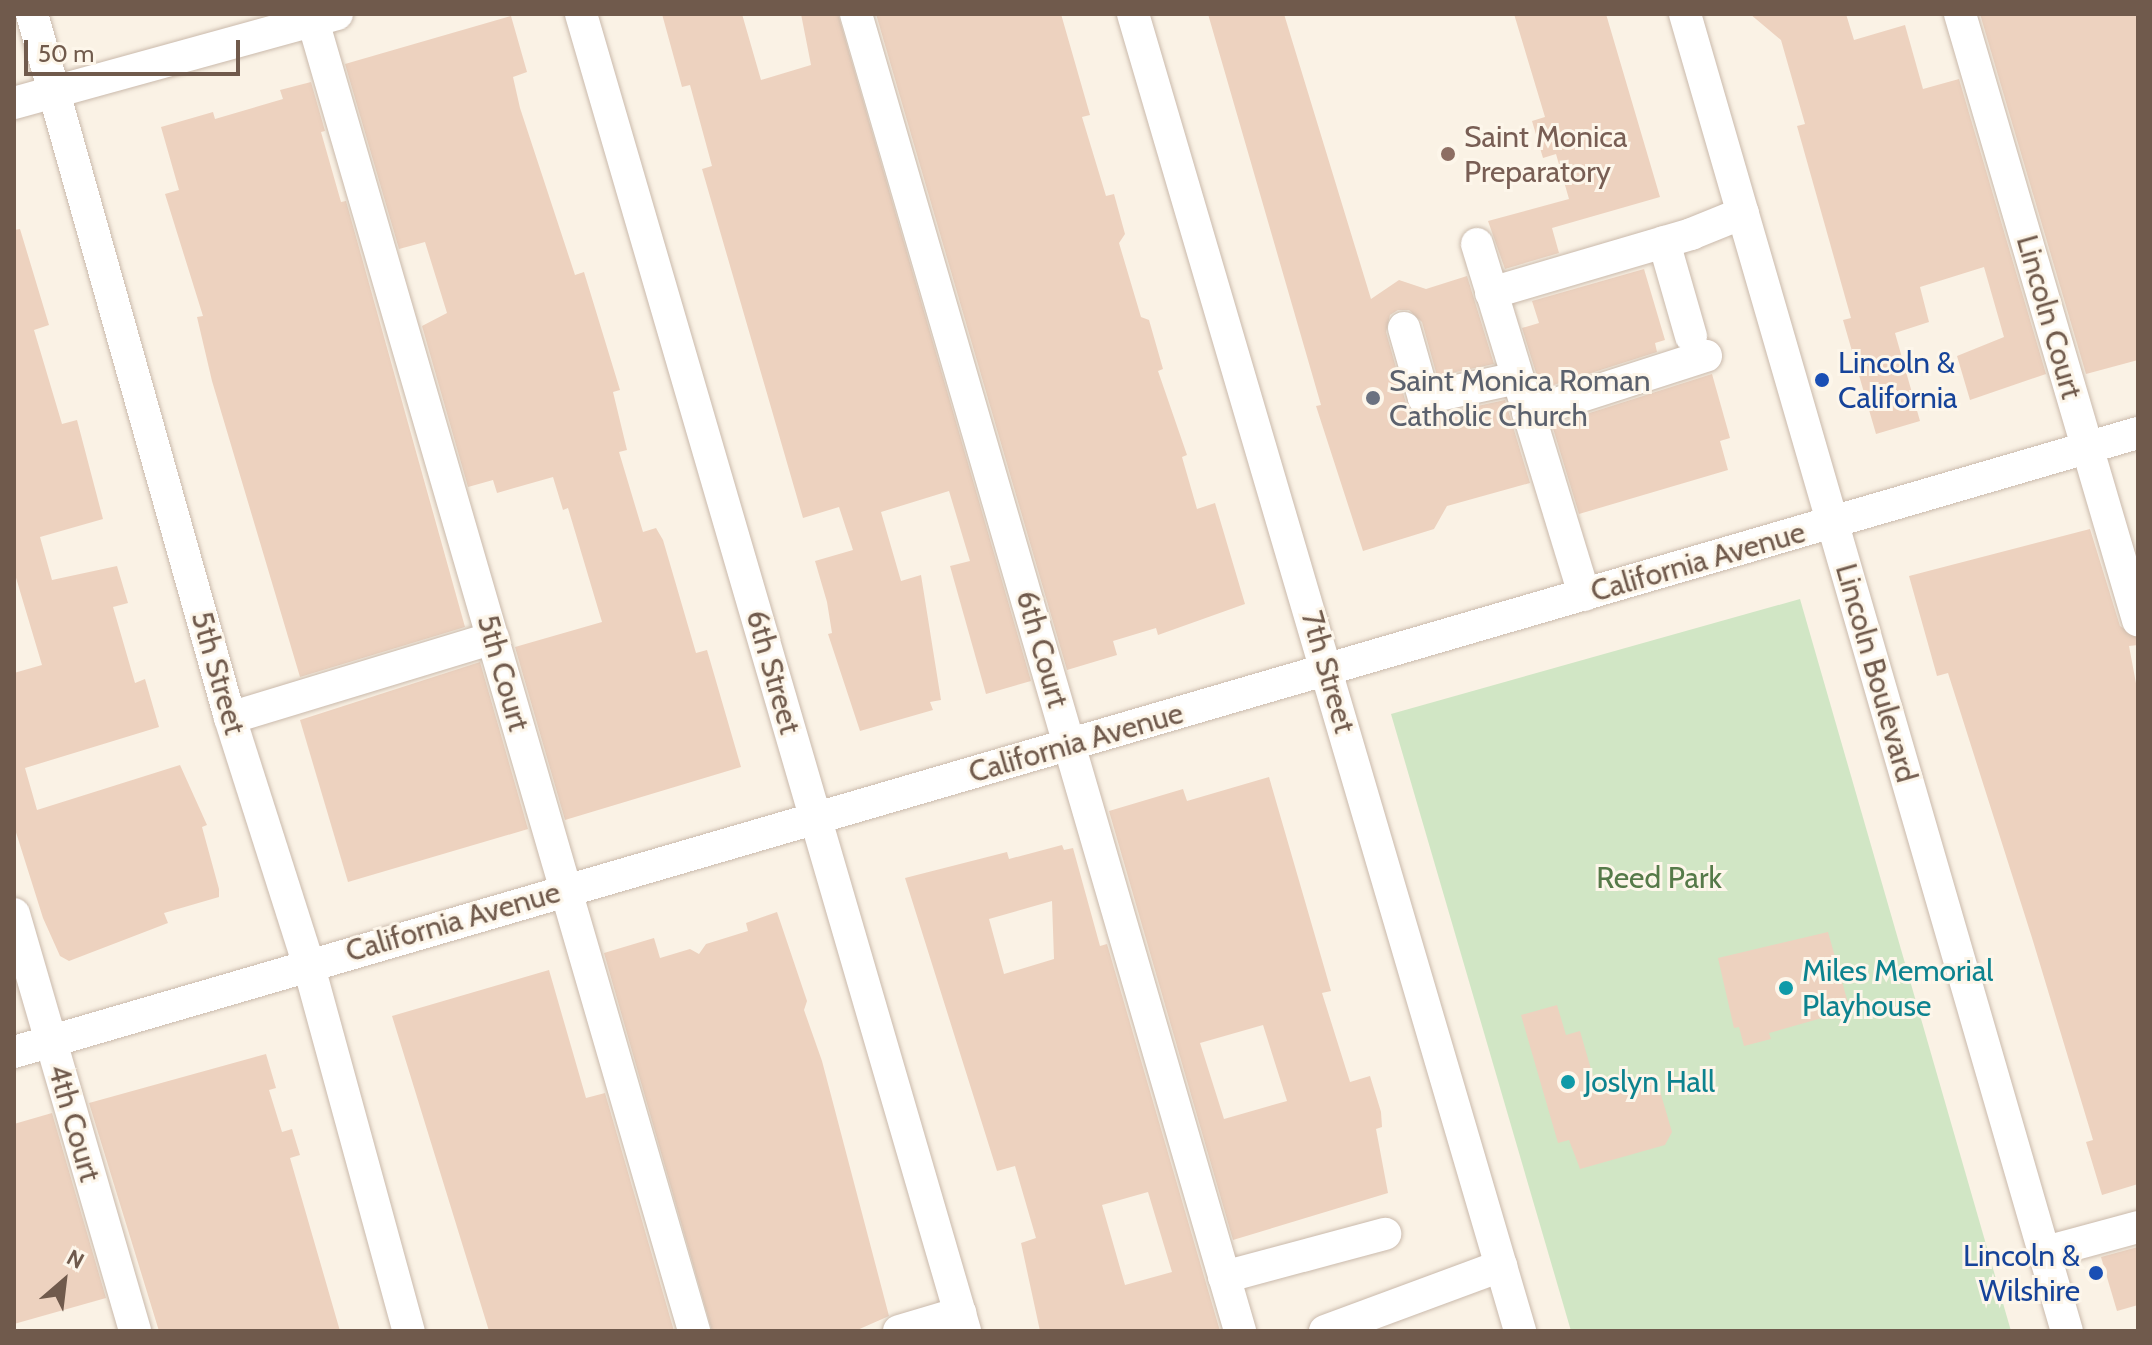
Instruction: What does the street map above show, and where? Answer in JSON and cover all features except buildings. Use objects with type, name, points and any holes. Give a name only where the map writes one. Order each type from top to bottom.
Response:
[{"type":"street","name":"5th Street","points":[[32,14],[230,718],[308,963],[409,1331]]},
{"type":"street","name":"6th Street","points":[[581,14],[963,1322]]},
{"type":"street","name":"6th Court","points":[[856,14],[1240,1331]]},
{"type":"street","name":"7th Street","points":[[1133,14],[1328,669],[1520,1331]]},
{"type":"street","name":"Lincoln Boulevard","points":[[1685,14],[2067,1331]]},
{"type":"street","name":"Lincoln Court","points":[[1960,14],[2138,620]]},
{"type":"street","points":[[14,103],[321,16]]},
{"type":"street","name":"5th Court","points":[[321,16],[493,638],[694,1331]]},
{"type":"street","points":[[1491,293],[1664,242],[1743,213]]},
{"type":"street","points":[[1528,413],[1699,346],[1664,242]]},
{"type":"street","points":[[1477,244],[1584,595]]},
{"type":"street","points":[[1404,328],[1424,398],[1517,378]]},
{"type":"street","name":"California Avenue","points":[[14,1052],[308,963],[566,891],[2138,433]]},
{"type":"street","points":[[230,718],[493,638]]},
{"type":"street","name":"4th Court","points":[[14,914],[135,1331]]},
{"type":"street","points":[[2046,1252],[2138,1227]]},
{"type":"street","points":[[1224,1277],[1385,1234]]},
{"type":"street","points":[[1325,1331],[1501,1266]]},
{"type":"street","points":[[899,1331],[963,1322]]},
{"type":"green space","name":"Reed Park","points":[[1800,599],[2011,1331],[1571,1331],[1391,714]]},
{"type":"place","name":"Saint Monica Preparatory","points":[[1448,154]]},
{"type":"place","name":"Lincoln & California","points":[[1822,380]]},
{"type":"place","name":"Saint Monica Roman Catholic Church","points":[[1373,398]]},
{"type":"place","name":"Miles Memorial Playhouse","points":[[1786,988]]},
{"type":"place","name":"Joslyn Hall","points":[[1568,1082]]},
{"type":"place","name":"Lincoln & Wilshire","points":[[2096,1273]]}]
